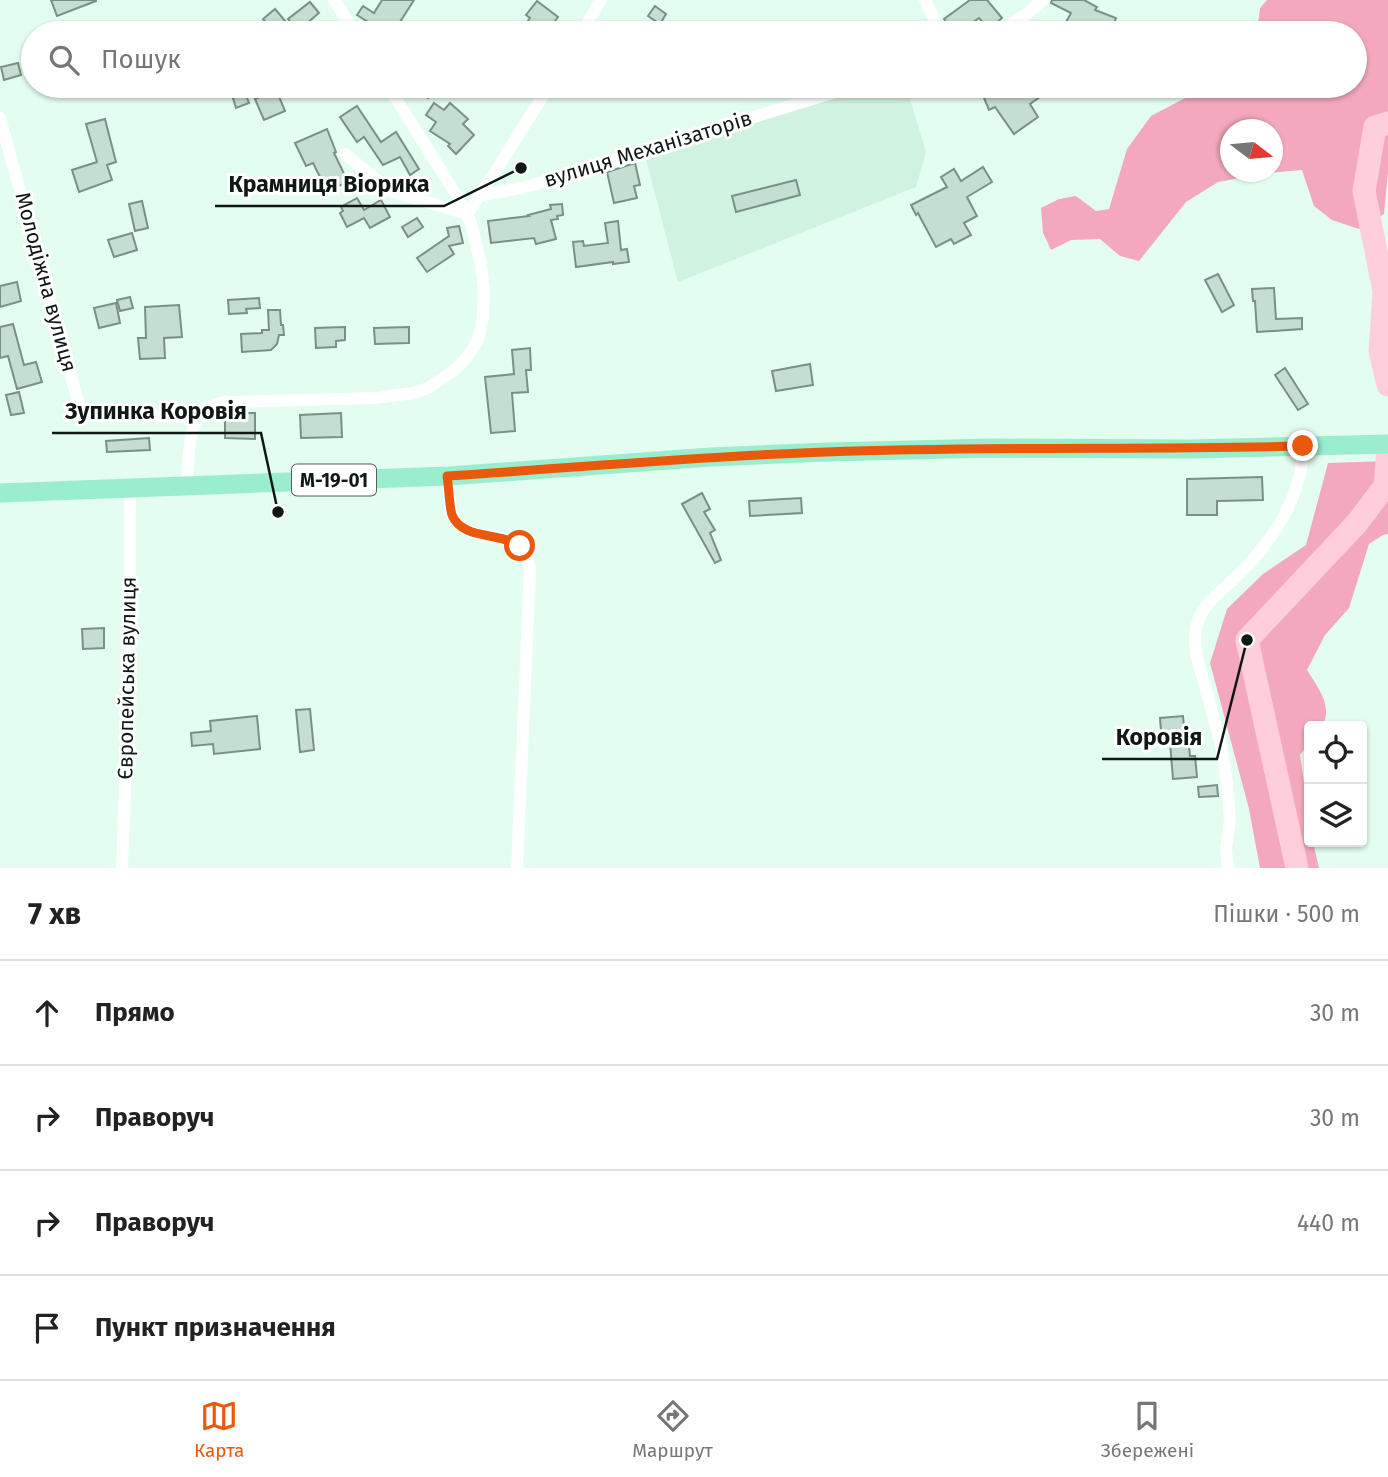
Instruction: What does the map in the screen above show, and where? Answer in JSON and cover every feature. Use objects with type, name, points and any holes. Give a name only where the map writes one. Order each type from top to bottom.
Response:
[{"type":"main road","name":"М-19-01","points":[[0,493],[447,476],[710,457],[828,452],[991,448],[1191,449],[1388,444]]},
{"type":"street","points":[[334,0],[347,21]]},
{"type":"street","points":[[588,21],[601,0]]},
{"type":"street","points":[[925,0],[935,21]]},
{"type":"street","points":[[1016,21],[1043,0]]},
{"type":"street","points":[[187,485],[192,438],[198,417],[210,406],[226,402],[401,396],[428,388],[455,370],[474,349],[484,317],[484,289],[473,231],[467,214],[395,98]]},
{"type":"street","points":[[467,214],[542,98]]},
{"type":"street","name":"вулиця Механізаторів","points":[[481,195],[533,185],[816,98]]},
{"type":"street","name":"Молодіжна вулиця","points":[[0,118],[82,416],[198,417]]},
{"type":"street","points":[[345,154],[390,191],[467,214]]},
{"type":"street","points":[[1228,868],[1226,850],[1230,819],[1227,783],[1221,746],[1196,653],[1198,622],[1205,608],[1247,566],[1273,533],[1288,508],[1303,463],[1303,446]]},
{"type":"street","points":[[447,476],[452,516],[467,531],[512,541],[520,546],[530,569],[517,868]]},
{"type":"street","name":"Європейська вулиця","points":[[122,868],[130,656],[130,488]]},
{"type":"shaded area","points":[[1267,0],[1388,0],[1388,173],[1384,214],[1359,229],[1332,220],[1314,206],[1302,170],[1283,172],[1283,119],[1220,119],[1220,182],[1186,202],[1139,261],[1120,256],[1100,239],[1071,240],[1051,250],[1043,233],[1041,208],[1059,199],[1076,196],[1096,211],[1109,209],[1127,149],[1151,116],[1185,98],[1367,98],[1367,21],[1258,21],[1260,8]]},
{"type":"shaded area","points":[[831,98],[910,98],[926,152],[916,187],[678,282],[645,155]]},
{"type":"shaded area","points":[[1388,461],[1388,534],[1369,544],[1349,608],[1325,635],[1307,670],[1323,697],[1326,711],[1324,721],[1304,721],[1304,750],[1300,755],[1304,783],[1304,847],[1314,847],[1319,868],[1260,868],[1249,809],[1210,663],[1227,609],[1263,574],[1306,545],[1328,463]]},
{"type":"building","points":[[51,0],[96,0],[96,1],[57,16]]},
{"type":"building","points":[[382,0],[414,0],[401,21],[366,21],[357,15],[363,6],[374,13]]},
{"type":"building","points":[[970,0],[987,0],[1002,18],[998,21],[982,21],[979,18],[975,21],[944,19]]},
{"type":"building","points":[[1052,0],[1084,0],[1097,7],[1095,10],[1116,18],[1115,21],[1067,21],[1071,13],[1051,3]]},
{"type":"building","points":[[537,1],[558,17],[555,21],[528,21],[530,18],[526,15]]},
{"type":"building","points":[[310,2],[319,13],[310,21],[288,19]]},
{"type":"building","points":[[655,6],[666,14],[662,21],[656,21],[648,16]]},
{"type":"building","points":[[275,9],[285,21],[265,21],[263,19]]},
{"type":"building","points":[[18,63],[21,75],[4,80],[1,67]]},
{"type":"building","points":[[233,98],[247,98],[249,103],[236,108]]},
{"type":"building","points":[[280,98],[285,111],[264,120],[255,99]]},
{"type":"building","points":[[984,98],[1039,98],[1030,104],[1038,117],[1014,134],[995,107],[989,110]]},
{"type":"building","points":[[434,103],[444,110],[450,103],[468,119],[463,124],[474,135],[456,154],[448,146],[450,144],[430,131],[436,122],[426,115]]},
{"type":"building","points":[[357,106],[381,142],[396,132],[419,169],[410,175],[400,157],[383,165],[364,137],[357,142],[340,117]]},
{"type":"building","points":[[105,119],[116,162],[107,165],[112,180],[79,192],[72,170],[97,162],[86,124]]},
{"type":"building","points":[[327,129],[336,152],[334,153],[348,182],[327,191],[313,163],[306,166],[295,143]]},
{"type":"building","points":[[635,163],[640,185],[634,186],[637,198],[614,203],[607,172]]},
{"type":"building","points":[[983,167],[992,182],[967,197],[977,216],[964,223],[971,235],[954,244],[951,239],[936,247],[911,205],[947,187],[941,177],[954,169],[961,181]]},
{"type":"building","points":[[796,180],[800,195],[736,212],[732,196]]},
{"type":"building","points":[[357,198],[364,210],[381,200],[390,217],[370,228],[364,218],[347,227],[340,213],[343,211],[341,207]]},
{"type":"building","points":[[142,201],[148,228],[135,231],[129,204]]},
{"type":"building","points":[[562,204],[563,215],[551,220],[556,239],[536,244],[534,238],[491,243],[488,221],[529,216],[551,209],[550,205]]},
{"type":"building","points":[[417,218],[423,227],[408,237],[402,227]]},
{"type":"building","points":[[618,221],[621,250],[627,249],[629,262],[576,267],[573,242],[583,241],[584,246],[608,243],[605,223]]},
{"type":"building","points":[[459,226],[463,243],[449,246],[454,254],[427,272],[417,258],[449,236],[447,228]]},
{"type":"building","points":[[132,233],[137,250],[114,257],[108,240]]},
{"type":"building","points":[[1218,274],[1234,305],[1222,312],[1205,280]]},
{"type":"building","points":[[17,282],[21,301],[0,307],[0,286]]},
{"type":"building","points":[[1274,288],[1276,319],[1302,318],[1302,329],[1257,332],[1252,289]]},
{"type":"building","points":[[130,297],[133,308],[120,311],[117,300]]},
{"type":"building","points":[[259,298],[260,308],[246,309],[247,313],[229,314],[228,300]]},
{"type":"building","points":[[116,303],[120,323],[99,328],[94,308]]},
{"type":"building","points":[[179,305],[182,337],[164,338],[165,358],[140,359],[138,338],[146,338],[145,307]]},
{"type":"building","points":[[268,310],[280,310],[284,335],[279,335],[277,344],[271,350],[242,352],[241,334],[269,330]]},
{"type":"building","points":[[13,324],[24,365],[36,362],[42,382],[17,389],[8,356],[0,358],[0,327]]},
{"type":"building","points":[[345,327],[345,340],[336,341],[336,347],[316,348],[315,328]]},
{"type":"building","points":[[409,327],[409,343],[375,344],[374,328]]},
{"type":"building","points":[[530,348],[531,370],[526,370],[528,392],[512,393],[515,431],[491,433],[485,377],[514,374],[512,350]]},
{"type":"building","points":[[810,364],[813,385],[776,391],[772,371]]},
{"type":"building","points":[[1285,368],[1308,404],[1298,410],[1275,375]]},
{"type":"building","points":[[19,392],[24,413],[11,415],[6,395]]},
{"type":"building","points":[[225,413],[255,413],[255,439],[225,438]]},
{"type":"building","points":[[341,413],[342,437],[301,438],[300,415]]},
{"type":"building","points":[[149,438],[150,450],[107,452],[106,441]]},
{"type":"building","points":[[1262,477],[1263,500],[1217,501],[1217,515],[1187,515],[1187,479]]},
{"type":"building","points":[[702,493],[710,509],[704,512],[715,530],[710,533],[721,560],[715,563],[682,504]]},
{"type":"building","points":[[801,498],[802,513],[750,516],[749,501]]},
{"type":"building","points":[[104,628],[104,648],[83,649],[82,629]]},
{"type":"building","points":[[310,709],[314,750],[300,752],[296,710]]},
{"type":"building","points":[[257,716],[260,749],[214,754],[213,744],[192,746],[191,733],[211,731],[210,721]]},
{"type":"building","points":[[1183,716],[1184,747],[1189,747],[1190,756],[1195,756],[1197,777],[1173,779],[1170,743],[1162,744],[1160,718]]},
{"type":"building","points":[[1217,785],[1218,796],[1199,797],[1198,787]]},
{"type":"waterway","points":[[1388,123],[1375,127],[1364,191],[1384,291],[1380,351],[1388,385]]},
{"type":"waterway","points":[[1297,868],[1247,640],[1357,523],[1385,486],[1388,449]]},
{"type":"place","name":"Крамниця Віорика","points":[[521,168]]},
{"type":"place","name":"Зупинка Коровія","points":[[278,512]]},
{"type":"place","name":"Коровія","points":[[1247,640]]},
{"type":"route","points":[[520,546],[500,537],[467,531],[452,516],[447,476],[710,457],[828,452],[1303,446]]}]
